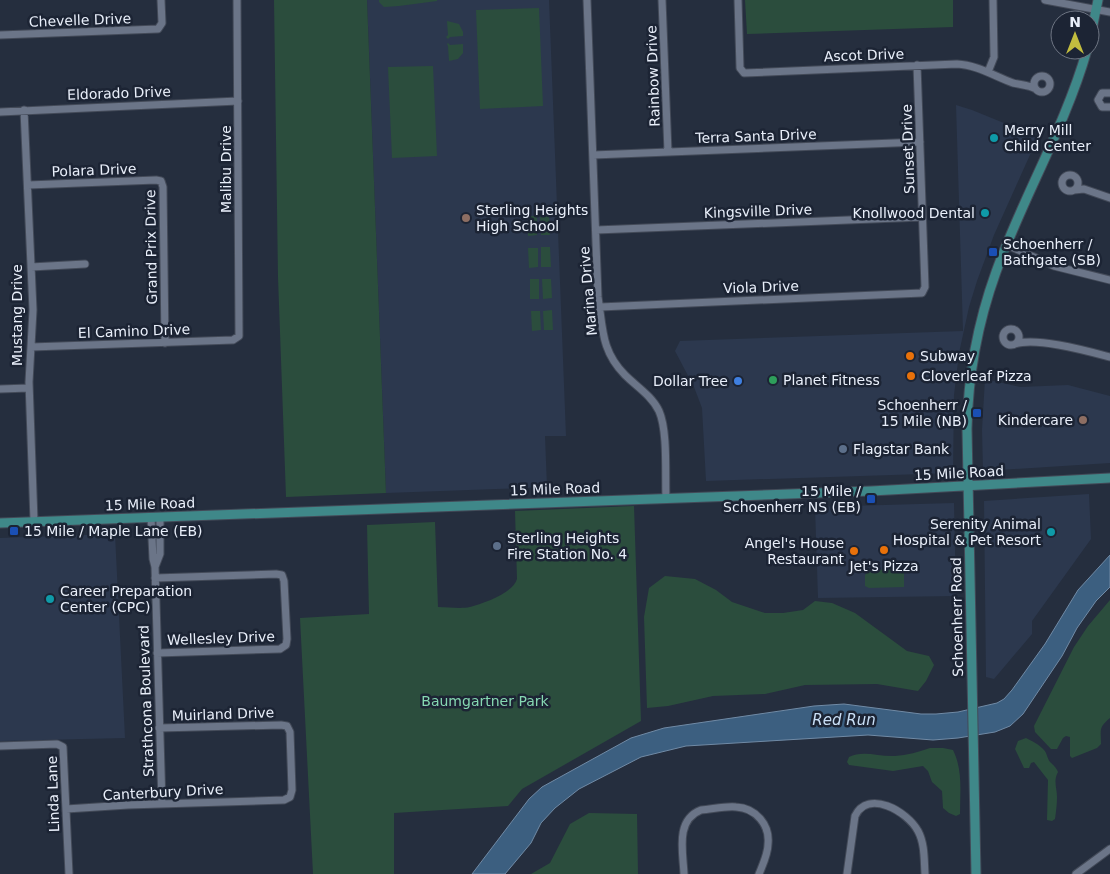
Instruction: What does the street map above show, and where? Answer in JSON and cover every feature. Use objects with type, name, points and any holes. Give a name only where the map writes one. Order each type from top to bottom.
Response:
[{"type":"main road","name":"Schoenherr Road","points":[[976,874],[967,412],[974,352],[985,306],[1006,245],[1068,106],[1084,60]]},
{"type":"main road","name":"15 Mile Road","points":[[0,522],[969,487],[1110,478]]},
{"type":"street","name":"Chevelle Drive","points":[[0,36],[155,29],[160,27],[162,23],[161,0]]},
{"type":"street","name":"Malibu Drive","points":[[237,0],[240,334],[238,338]]},
{"type":"street","name":"Marina Drive","points":[[587,0],[596,230],[603,336],[613,362],[651,399],[659,412],[662,420],[666,498]]},
{"type":"street","name":"Rainbow Drive","points":[[662,0],[668,152]]},
{"type":"street","name":"Ascot Drive","points":[[738,0],[741,71],[747,73],[751,71],[966,64],[1015,83],[1035,86]]},
{"type":"street","points":[[988,72],[994,57],[993,0]]},
{"type":"street","points":[[1045,0],[1097,5],[1110,12]]},
{"type":"street","name":"Sunset Drive","points":[[917,65],[925,287],[923,292]]},
{"type":"street","points":[[1110,94],[1102,93],[1098,100],[1102,107],[1110,107]]},
{"type":"street","name":"Eldorado Drive","points":[[0,112],[238,101]]},
{"type":"street","name":"Mustang Drive","points":[[24,110],[33,310],[29,388],[34,521]]},
{"type":"street","name":"Terra Santa Drive","points":[[593,154],[920,142]]},
{"type":"street","points":[[1084,190],[1076,177],[1066,176],[1063,181],[1064,188],[1069,191],[1084,190],[1110,198]]},
{"type":"street","name":"Polara Drive","points":[[28,185],[161,181]]},
{"type":"street","name":"Grand Prix Drive","points":[[161,181],[163,186],[165,343]]},
{"type":"street","points":[[1074,190],[1078,186],[1078,182]]},
{"type":"street","name":"Kingsville Drive","points":[[596,230],[922,217]]},
{"type":"street","points":[[1006,245],[1054,266],[1110,280]]},
{"type":"street","points":[[31,267],[85,264]]},
{"type":"street","name":"Viola Drive","points":[[600,307],[918,294],[923,292]]},
{"type":"street","points":[[1025,342],[1016,331],[1011,329],[1003,335],[1005,343],[1010,345],[1025,342],[1063,346],[1110,357]]},
{"type":"street","points":[[1015,344],[1018,340],[1018,335]]},
{"type":"street","name":"El Camino Drive","points":[[31,347],[165,343],[233,340],[238,338]]},
{"type":"street","points":[[0,389],[29,388]]},
{"type":"street","name":"Strathcona Boulevard","points":[[155,517],[152,544],[155,567],[162,804]]},
{"type":"street","name":"Strathcona Boulevard","points":[[155,517],[160,544],[159,560],[155,567]]},
{"type":"street","points":[[152,544],[160,544]]},
{"type":"street","name":"Wellesley Drive","points":[[155,578],[282,575],[284,580],[287,639],[286,645],[280,649],[157,653]]},
{"type":"street","name":"Muirland Drive","points":[[159,728],[280,724],[287,726],[290,732],[292,790],[290,797]]},
{"type":"street","name":"Linda Lane","points":[[0,746],[57,744],[63,747],[69,874]]},
{"type":"street","name":"Canterbury Drive","points":[[66,809],[284,800],[290,797]]},
{"type":"street","points":[[847,874],[855,816],[859,808],[870,804],[882,805],[896,810],[914,825],[922,839],[925,874]]},
{"type":"street","points":[[684,874],[683,835],[688,820],[701,810],[735,807],[754,813],[766,827],[768,847],[760,874]]},
{"type":"street","points":[[1076,874],[1110,849]]},
{"type":"shaded area","name":"Sterling Heights High School","points":[[367,0],[549,0],[566,436],[545,436],[547,487],[386,493]]},
{"type":"shaded area","points":[[956,105],[1038,137],[994,235],[969,307],[959,353],[954,395],[953,473],[706,481],[702,408],[694,387],[675,351],[680,341],[963,331]]},
{"type":"shaded area","points":[[985,379],[1020,387],[1068,385],[1110,396],[1110,463],[983,471],[982,430]]},
{"type":"shaded area","points":[[1089,494],[1091,539],[1032,621],[1032,634],[994,679],[986,677],[984,501]]},
{"type":"shaded area","points":[[954,503],[956,596],[818,598],[815,507]]},
{"type":"shaded area","name":"Career Preparation Center (CPC)","points":[[115,534],[125,738],[0,741],[0,538]]},
{"type":"green space","points":[[274,0],[367,0],[386,493],[286,497],[278,277]]},
{"type":"green space","points":[[379,0],[437,0],[437,1],[384,7]]},
{"type":"green space","points":[[745,0],[953,0],[953,27],[747,34]]},
{"type":"green space","points":[[539,8],[543,106],[480,109],[476,10]]},
{"type":"green space","points":[[447,21],[459,24],[463,36],[450,37],[448,39],[446,37],[448,35]]},
{"type":"green space","points":[[448,43],[450,45],[463,44],[463,53],[458,59],[449,61]]},
{"type":"green space","points":[[433,66],[437,156],[392,158],[388,67]]},
{"type":"green space","points":[[549,215],[550,235],[541,235],[540,216]]},
{"type":"green space","points":[[528,216],[537,216],[537,235],[528,236]]},
{"type":"green space","points":[[541,247],[550,247],[551,267],[541,267]]},
{"type":"green space","points":[[528,248],[538,248],[538,267],[529,268]]},
{"type":"green space","points":[[530,279],[539,279],[539,299],[530,299]]},
{"type":"green space","points":[[542,279],[551,279],[552,298],[543,299]]},
{"type":"green space","points":[[552,310],[553,330],[544,330],[543,311]]},
{"type":"green space","points":[[531,311],[540,311],[541,330],[532,331]]},
{"type":"green space","name":"Baumgartner Park","points":[[634,506],[641,721],[522,789],[508,806],[394,813],[394,874],[313,874],[300,618],[369,614],[367,525],[435,522],[438,607],[466,608],[497,597],[510,589],[517,579],[515,511]]},
{"type":"green space","points":[[904,569],[904,587],[869,588],[865,586],[865,575],[869,570]]},
{"type":"green space","points":[[665,576],[695,579],[716,590],[732,602],[765,613],[803,610],[815,601],[832,603],[855,613],[907,651],[929,656],[934,665],[926,681],[918,691],[877,684],[805,685],[765,694],[713,696],[668,706],[647,708],[644,617],[649,588]]},
{"type":"green space","points":[[1110,600],[1110,718],[1102,727],[1101,744],[1097,748],[1072,758],[1070,756],[1070,737],[1066,736],[1063,738],[1057,749],[1051,749],[1035,732],[1034,726],[1074,647],[1088,626]]},
{"type":"green space","points":[[1026,738],[1042,748],[1058,772],[1055,781],[1057,797],[1056,814],[1055,819],[1052,821],[1047,820],[1048,780],[1034,762],[1031,763],[1029,768],[1024,768],[1015,749],[1018,741]]},
{"type":"green space","points":[[930,748],[953,750],[960,773],[960,814],[956,816],[943,808],[942,791],[932,782],[928,771],[923,766],[893,771],[849,765],[847,762],[849,757],[854,755],[895,756]]},
{"type":"green space","points":[[589,813],[637,814],[638,874],[531,874],[550,863],[570,824]]},
{"type":"water","name":"Red Run","points":[[1110,555],[1110,587],[1096,601],[1077,628],[1062,656],[1023,714],[1010,726],[995,732],[958,738],[933,740],[868,735],[686,746],[641,757],[579,789],[555,808],[541,823],[531,843],[505,874],[472,874],[529,799],[542,787],[631,738],[664,728],[814,706],[844,704],[921,714],[936,714],[958,712],[997,703],[1004,699],[1012,690],[1045,644],[1078,590]]},
{"type":"place","name":"Merry Mill Child Center","points":[[994,138]]},
{"type":"place","name":"Knollwood Dental","points":[[985,213]]},
{"type":"place","name":"Sterling Heights High School","points":[[466,218]]},
{"type":"place","name":"Schoenherr / Bathgate (SB)","points":[[993,252]]},
{"type":"place","name":"Subway","points":[[910,356]]},
{"type":"place","name":"Cloverleaf Pizza","points":[[911,376]]},
{"type":"place","name":"Planet Fitness","points":[[773,380]]},
{"type":"place","name":"Dollar Tree","points":[[738,381]]},
{"type":"place","name":"Schoenherr / 15 Mile (NB)","points":[[977,413]]},
{"type":"place","name":"Kindercare","points":[[1083,420]]},
{"type":"place","name":"Flagstar Bank","points":[[843,449]]},
{"type":"place","name":"15 Mile / Schoenherr NS (EB)","points":[[871,499]]},
{"type":"place","name":"15 Mile / Maple Lane (EB)","points":[[14,531]]},
{"type":"place","name":"Serenity Animal Hospital & Pet Resort","points":[[1051,532]]},
{"type":"place","name":"Sterling Heights Fire Station No. 4","points":[[497,546]]},
{"type":"place","name":"Jet's Pizza","points":[[884,550]]},
{"type":"place","name":"Angel's House Restaurant","points":[[854,551]]},
{"type":"place","name":"Career Preparation Center (CPC)","points":[[50,599]]}]
